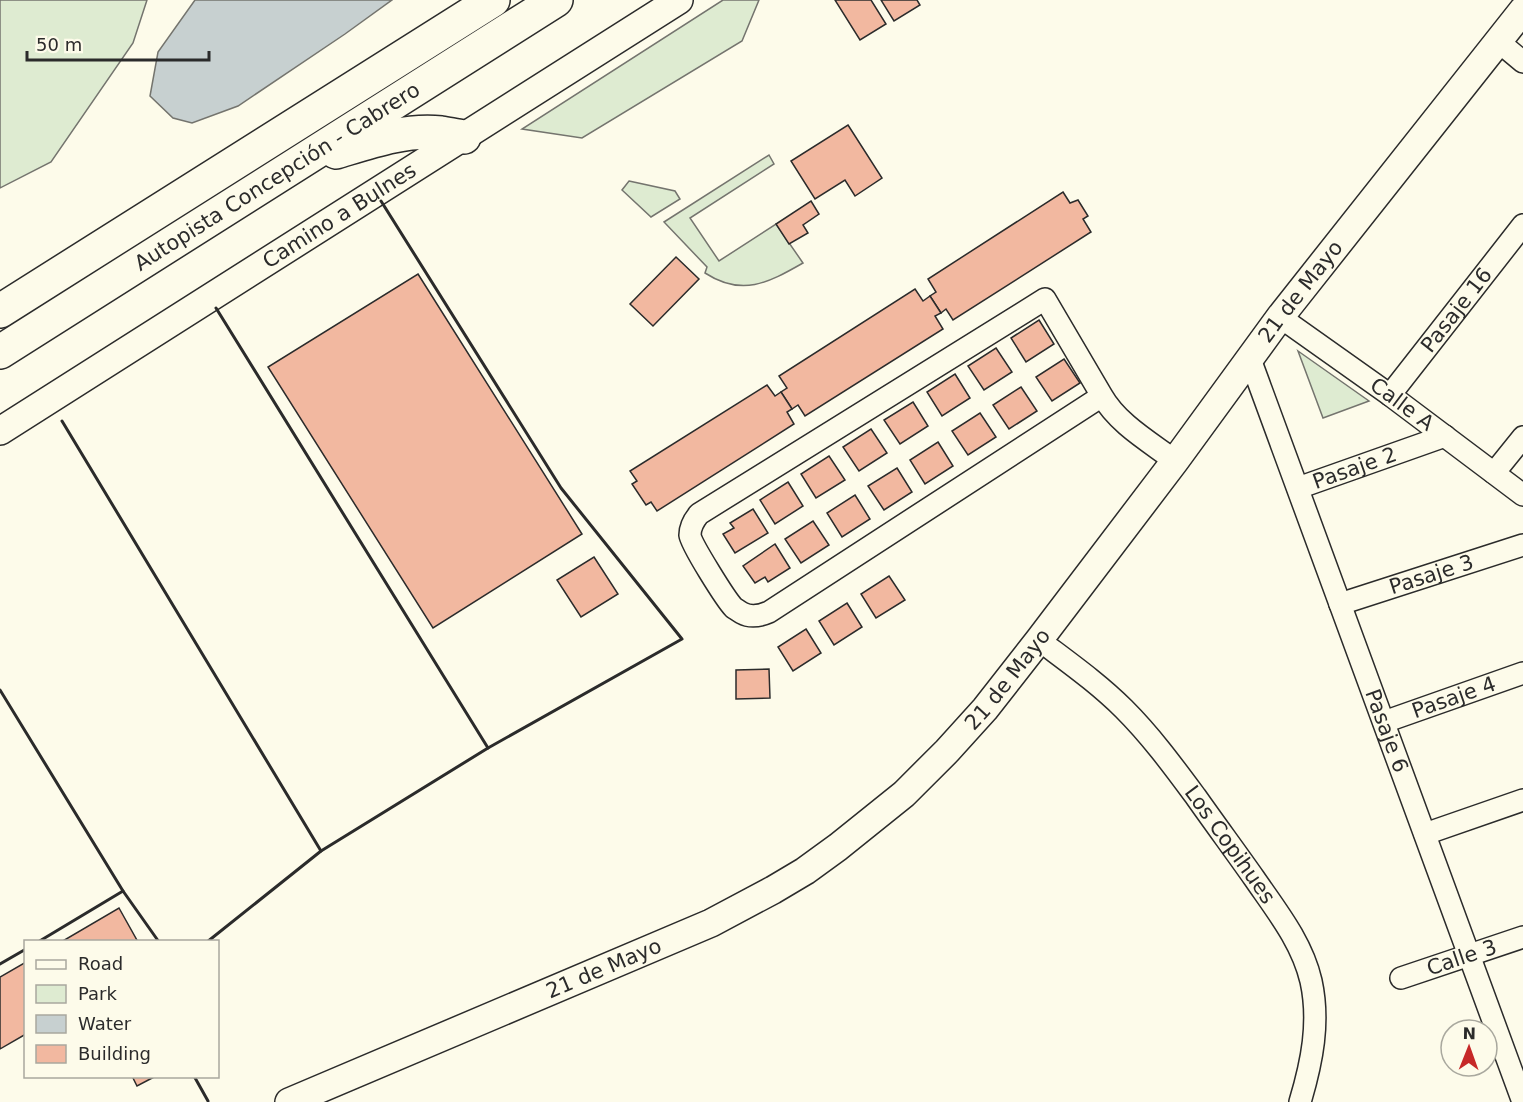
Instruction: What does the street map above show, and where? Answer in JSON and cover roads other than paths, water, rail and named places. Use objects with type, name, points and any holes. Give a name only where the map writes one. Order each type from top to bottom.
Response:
[{"type":"highway","name":"Autopista Concepción - Cabrero","points":[[0,311],[493,0]]},
{"type":"highway","name":"Autopista Concepción - Cabrero","points":[[0,352],[556,0]]},
{"type":"highway","points":[[297,164],[397,135],[439,133],[464,137]]},
{"type":"street","name":"Camino a Bulnes","points":[[0,431],[679,0]]},
{"type":"street","name":"21 de Mayo","points":[[289,1102],[711,923],[805,871],[904,794],[955,743],[1039,640],[1280,317],[1523,10]]},
{"type":"street","points":[[1499,42],[1523,62]]},
{"type":"street","name":"Pasaje 16","points":[[1390,395],[1523,225]]},
{"type":"street","points":[[1102,396],[762,615],[747,615],[735,608],[692,543],[690,528],[699,514],[1045,299],[1102,396],[1106,404],[1120,420],[1175,460]]},
{"type":"street","name":"Calle A","points":[[1280,317],[1390,395],[1523,495]]},
{"type":"street","name":"Pasaje 6","points":[[1250,358],[1523,1102]]},
{"type":"street","name":"Pasaje 2","points":[[1298,488],[1445,436]]},
{"type":"street","points":[[1494,473],[1523,437]]},
{"type":"street","name":"Pasaje 3","points":[[1340,604],[1523,545]]},
{"type":"street","name":"Los Copihues","points":[[1039,640],[1101,687],[1143,728],[1239,857],[1296,943],[1310,978],[1316,1011],[1313,1050],[1300,1102]]},
{"type":"street","name":"Pasaje 4","points":[[1384,722],[1523,673]]},
{"type":"street","points":[[1425,834],[1523,800]]},
{"type":"street","name":"Calle 3","points":[[1401,978],[1523,937]]},
{"type":"water","points":[[195,0],[392,0],[238,106],[192,123],[173,118],[150,96],[158,52]]}]
